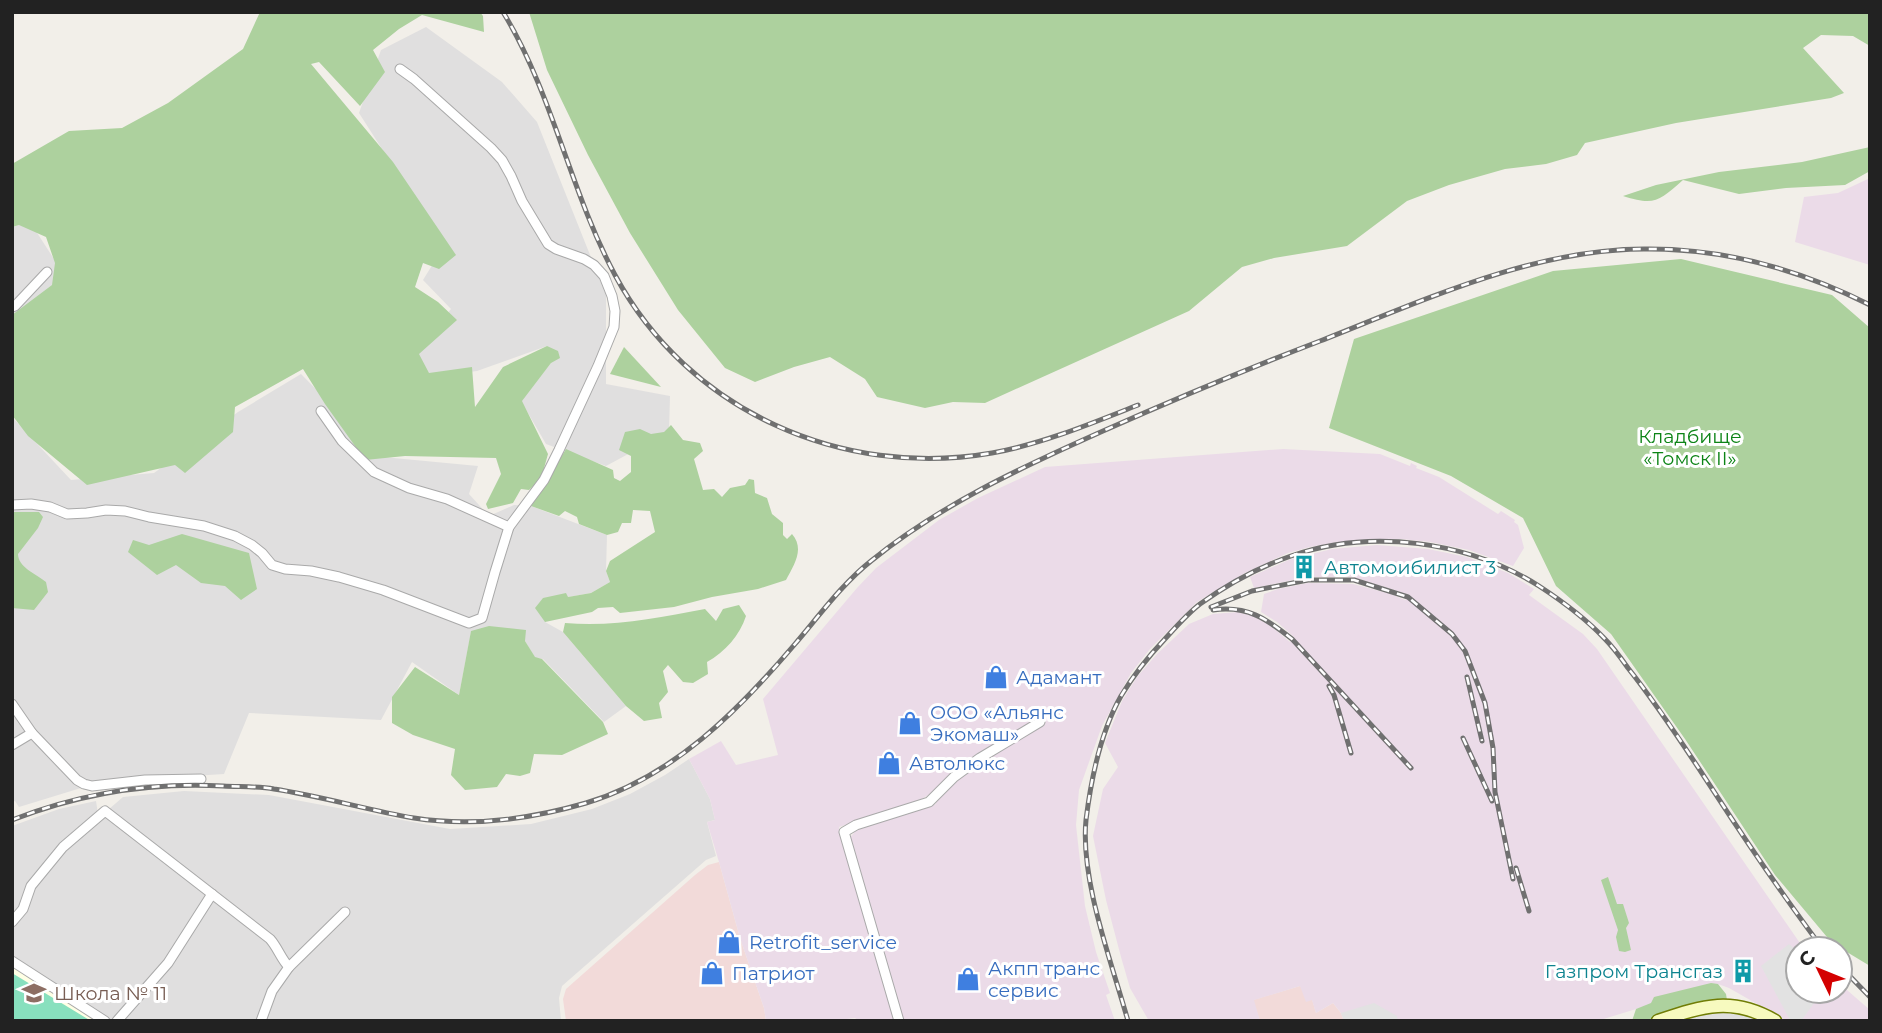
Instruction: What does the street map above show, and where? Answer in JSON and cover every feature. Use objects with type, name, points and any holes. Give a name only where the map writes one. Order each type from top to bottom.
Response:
[{"type":"main road","points":[[1658,1021],[1694,1009],[1735,1006],[1752,1009],[1776,1021]]},
{"type":"street","points":[[13,505],[50,507],[67,514],[125,511],[204,526],[253,545],[272,565],[340,577],[470,623],[482,618],[509,527],[544,480],[598,366],[614,327],[615,311],[604,276],[594,265],[548,244],[522,201],[502,160],[400,69]]},
{"type":"street","points":[[12,307],[47,272]]},
{"type":"street","points":[[321,411],[342,441],[374,472],[409,488],[447,499],[509,527]]},
{"type":"street","points":[[12,704],[32,733],[84,784],[92,786],[145,780],[201,779]]},
{"type":"street","points":[[899,1021],[844,832],[856,825],[929,802],[954,777],[980,758],[1040,722]]},
{"type":"street","points":[[12,745],[32,733]]},
{"type":"street","points":[[12,922],[23,909],[32,886],[63,847],[105,811],[270,939],[289,967]]},
{"type":"street","points":[[117,1021],[168,963],[212,894]]},
{"type":"street","points":[[261,1021],[272,991],[289,967],[345,912]]},
{"type":"street","points":[[12,961],[104,1021]]},
{"type":"shaded area","points":[[426,27],[502,82],[537,122],[606,295],[606,384],[670,396],[669,432],[606,466],[546,444],[521,401],[551,363],[547,346],[477,371],[424,378],[415,353],[451,309],[423,280],[444,246],[359,113],[381,50]]},
{"type":"shaded area","points":[[1870,178],[1870,265],[1795,242],[1804,197],[1838,193]]},
{"type":"shaded area","points":[[30,222],[65,276],[12,319],[12,227]]},
{"type":"shaded area","points":[[301,374],[383,457],[478,466],[469,494],[489,516],[514,505],[531,506],[607,535],[606,571],[610,582],[591,593],[568,597],[545,622],[563,632],[626,706],[604,722],[543,659],[535,658],[525,641],[471,632],[459,695],[412,662],[381,720],[249,713],[224,774],[84,783],[35,734],[12,700],[12,507],[68,511],[12,503],[12,417],[71,480],[154,473],[238,412]]},
{"type":"shaded area","points":[[1283,449],[1380,454],[1410,466],[1411,463],[1498,514],[1501,511],[1515,520],[1524,548],[1513,566],[1469,550],[1401,539],[1310,547],[1288,553],[1245,573],[1197,602],[1150,649],[1131,673],[1102,726],[1079,790],[1076,825],[1085,906],[1096,952],[1110,993],[1106,995],[1115,1021],[903,1021],[849,839],[857,829],[936,804],[933,792],[920,800],[839,827],[894,1021],[859,1021],[855,1018],[830,1021],[766,1021],[707,822],[715,820],[710,799],[689,759],[721,741],[736,765],[778,755],[763,699],[876,568],[939,520],[978,498],[1045,467]]},
{"type":"shaded area","points":[[1377,545],[1428,549],[1467,557],[1508,573],[1534,589],[1529,595],[1583,634],[1597,649],[1794,935],[1784,935],[1784,1005],[1854,1005],[1854,996],[1870,1010],[1870,1021],[1787,1021],[1718,984],[1597,1021],[1344,1021],[1333,1003],[1316,1013],[1312,1000],[1306,1002],[1300,986],[1254,1000],[1260,1021],[1149,1021],[1130,988],[1106,900],[1093,836],[1103,789],[1118,767],[1105,743],[1122,701],[1137,677],[1189,624],[1213,614],[1238,612],[1253,616],[1271,626],[1290,642],[1294,637],[1261,612],[1264,594],[1308,583],[1353,584],[1405,600],[1410,595],[1353,577],[1309,577],[1254,588],[1250,577],[1291,559],[1332,549]]},
{"type":"shaded area","points":[[12,708],[81,788],[19,807],[15,801],[12,802]]},
{"type":"shaded area","points":[[689,759],[710,799],[715,820],[707,822],[716,856],[706,860],[562,986],[559,998],[561,1021],[109,1021],[12,958],[12,925],[34,887],[64,848],[123,797],[184,791],[269,795],[450,829],[531,824],[592,809],[630,794]]},
{"type":"shaded area","points":[[96,801],[98,814],[62,846],[12,918],[12,826],[59,809]]},
{"type":"shaded area","points":[[719,862],[766,1021],[566,1021],[563,999],[566,989],[695,875],[708,865]]},
{"type":"shaded area","points":[[1784,948],[1784,1005],[1813,1005],[1801,1021],[1790,1020],[1761,966]]},
{"type":"shaded area","name":"Школа № 11","points":[[12,965],[100,1021],[12,1021]]},
{"type":"shaded area","points":[[1300,986],[1312,999],[1316,1013],[1333,1003],[1344,1021],[1260,1021],[1253,1000]]},
{"type":"shaded area","points":[[1374,1003],[1397,1016],[1398,1021],[1344,1021],[1341,1013]]},
{"type":"shaded area","points":[[1717,1011],[1735,1011],[1766,1021],[1682,1021]]},
{"type":"green space","points":[[260,12],[480,12],[483,16],[484,32],[422,15],[399,29],[373,50],[385,72],[360,106],[319,62],[311,64],[393,162],[456,255],[439,269],[423,263],[415,287],[438,302],[457,320],[419,354],[429,373],[472,367],[475,407],[503,367],[547,346],[558,351],[560,358],[551,363],[522,401],[548,454],[541,479],[529,490],[521,489],[513,503],[488,509],[486,504],[501,474],[496,458],[405,456],[365,460],[303,369],[235,407],[233,432],[185,473],[175,465],[87,485],[28,436],[12,415],[12,315],[52,285],[55,263],[46,237],[19,225],[12,227],[12,164],[69,131],[122,128],[168,103],[243,49]]},
{"type":"green space","points":[[529,12],[1870,12],[1870,46],[1853,36],[1821,35],[1803,48],[1844,93],[1831,98],[1676,123],[1585,143],[1577,155],[1546,164],[1505,169],[1449,185],[1407,201],[1347,246],[1274,258],[1242,267],[1189,311],[985,403],[953,402],[925,408],[877,397],[865,379],[830,357],[755,382],[725,368],[678,310],[630,233],[547,70]]},
{"type":"green space","points":[[1870,147],[1870,171],[1845,185],[1739,194],[1683,180],[1656,200],[1642,201],[1623,196],[1656,185],[1719,172],[1802,162]]},
{"type":"green space","name":"Кладбище «Томск II»","points":[[1681,259],[1832,295],[1870,328],[1870,966],[1854,956],[1854,935],[1825,935],[1775,875],[1685,739],[1611,634],[1556,586],[1523,518],[1451,476],[1329,428],[1354,339],[1553,271]]},
{"type":"green space","points":[[624,347],[661,387],[610,374]]},
{"type":"green space","points":[[671,425],[683,440],[700,443],[703,451],[694,459],[703,490],[714,489],[722,497],[730,488],[745,485],[749,479],[754,480],[755,493],[767,498],[772,514],[783,523],[783,535],[787,539],[792,534],[798,545],[797,557],[786,580],[758,589],[674,607],[620,613],[613,607],[598,608],[592,612],[545,622],[535,608],[543,598],[566,593],[568,597],[591,593],[610,582],[606,571],[610,561],[655,532],[650,511],[633,510],[631,523],[622,523],[618,532],[607,535],[579,524],[577,517],[565,511],[559,516],[531,506],[566,449],[613,470],[614,478],[620,481],[631,472],[631,456],[619,450],[625,432],[640,429],[651,434],[664,432]]},
{"type":"green space","points":[[12,512],[39,512],[43,517],[18,554],[24,566],[46,582],[48,592],[34,610],[12,608]]},
{"type":"green space","points":[[182,534],[249,553],[257,589],[241,600],[225,586],[201,583],[176,565],[157,575],[128,552],[133,540],[149,545]]},
{"type":"green space","points":[[739,605],[746,616],[740,630],[720,653],[707,662],[708,674],[693,683],[683,682],[668,665],[663,671],[668,692],[659,703],[662,718],[644,721],[626,706],[563,632],[565,623],[618,623],[705,609],[716,621],[723,609]]},
{"type":"green space","points":[[489,626],[526,630],[525,641],[535,657],[542,659],[603,722],[608,734],[562,755],[534,754],[530,773],[520,776],[506,774],[497,787],[465,790],[451,775],[455,749],[413,735],[392,723],[392,697],[415,667],[459,695],[471,631]]},
{"type":"green space","points":[[1608,877],[1617,904],[1623,904],[1629,923],[1626,928],[1631,950],[1625,952],[1619,951],[1616,937],[1618,930],[1601,880]]},
{"type":"green space","name":"Школа № 11","points":[[12,973],[91,1021],[12,1021]]},
{"type":"green space","points":[[1711,983],[1718,984],[1727,1000],[1661,1020],[1632,1021],[1636,1009],[1651,1003],[1654,997]]},
{"type":"railway","points":[[503,12],[535,76],[599,243],[615,275],[646,323],[684,364],[727,398],[775,425],[826,444],[880,455],[936,458],[992,453],[1029,444],[1066,433],[1138,405]]},
{"type":"railway","points":[[12,820],[64,803],[116,791],[196,785],[268,788],[436,821],[501,820],[586,803],[647,777],[702,739],[751,693],[860,570],[897,541],[953,505],[1012,473],[1130,419],[1438,294],[1561,258],[1602,251],[1644,249],[1703,252],[1760,263],[1816,281],[1870,305]]},
{"type":"railway","points":[[1128,1021],[1092,895],[1085,843],[1094,773],[1107,725],[1126,689],[1146,660],[1200,604],[1244,577],[1279,560],[1322,547],[1386,541],[1450,549],[1482,558],[1511,571],[1565,604],[1604,638],[1651,698],[1813,935]]},
{"type":"railway","points":[[1211,607],[1252,591],[1308,580],[1354,580],[1408,597],[1452,634],[1465,651],[1485,703],[1493,748],[1495,792],[1513,879]]},
{"type":"railway","points":[[1213,610],[1236,610],[1256,615],[1292,639],[1411,768]]},
{"type":"railway","points":[[1467,677],[1482,741]]},
{"type":"railway","points":[[1329,686],[1351,753]]},
{"type":"railway","points":[[1463,738],[1492,801]]},
{"type":"railway","points":[[1516,868],[1529,911]]},
{"type":"railway","points":[[1854,980],[1870,997]]},
{"type":"place","name":"Автомоибилист 3","points":[[1304,567]]},
{"type":"place","name":"Адамант","points":[[996,677]]},
{"type":"place","name":"ООО «Альянс Экомаш»","points":[[910,723]]},
{"type":"place","name":"Автолюкс","points":[[889,763]]},
{"type":"place","name":"Retrofit_service","points":[[729,942]]},
{"type":"place","name":"Газпром Трансгаз","points":[[1743,971]]},
{"type":"place","name":"Патриот","points":[[712,973]]},
{"type":"place","name":"Акпп транс сервис","points":[[968,979]]},
{"type":"place","name":"Школа № 11","points":[[34,993]]}]
